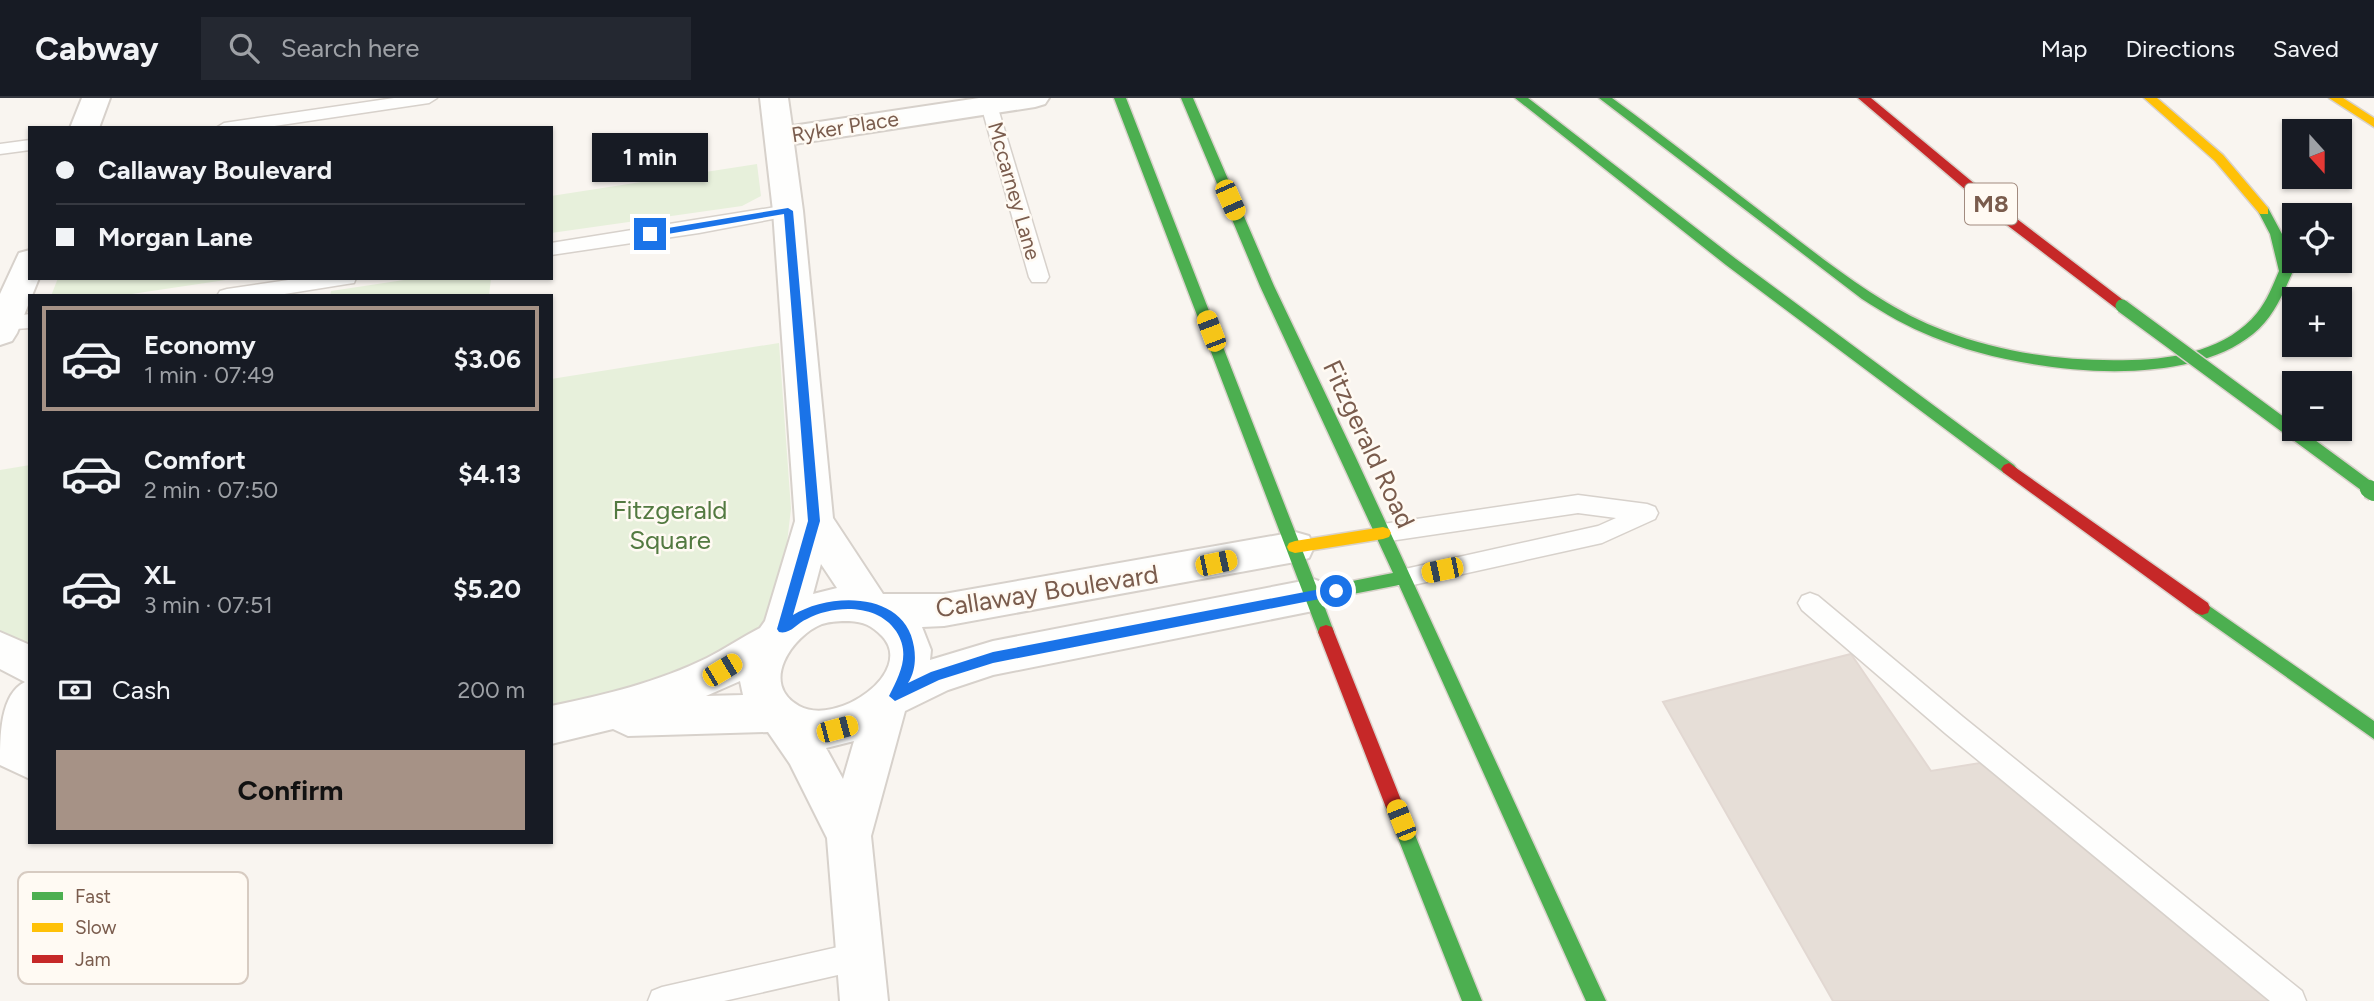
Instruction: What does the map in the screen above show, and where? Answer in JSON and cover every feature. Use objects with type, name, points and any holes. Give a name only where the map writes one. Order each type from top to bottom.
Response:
[{"type":"main road","points":[[1120,98],[1472,1001]]},
{"type":"main road","name":"Fitzgerald Road","points":[[1187,98],[1267,286],[1404,578],[1596,1001]]},
{"type":"main road","points":[[1502,98],[1575,141]]},
{"type":"main road","points":[[1521,98],[1814,326],[2374,731]]},
{"type":"main road","points":[[1605,98],[1708,179],[1886,309],[1929,329],[2001,352],[2055,363],[2106,368],[2153,365],[2185,358],[2240,336],[2258,321],[2286,271],[2273,228],[2247,190],[2210,150],[2150,98]]},
{"type":"main road","name":"M8","points":[[1864,98],[2012,222],[2374,492]]},
{"type":"main road","points":[[2335,98],[2374,123]]},
{"type":"main road","points":[[1295,547],[1383,533]]},
{"type":"main road","points":[[1313,596],[1404,578]]},
{"type":"street","points":[[85,126],[96,98]]},
{"type":"street","points":[[774,98],[788,211],[814,521],[778,634],[763,658],[760,678],[764,697],[781,717],[849,836]]},
{"type":"street","name":"Ryker Place","points":[[780,137],[1035,98]]},
{"type":"street","points":[[9,319],[28,267]]},
{"type":"street","points":[[814,521],[875,609]]},
{"type":"street","name":"Callaway Boulevard","points":[[875,609],[944,610],[1295,547]]},
{"type":"street","name":"Callaway Boulevard","points":[[890,701],[936,676],[993,657],[1313,596]]},
{"type":"street","points":[[570,721],[722,670],[778,634],[800,616],[818,608],[838,604],[875,609],[897,622],[907,638],[910,657],[906,677],[890,701],[849,836],[864,1001]]},
{"type":"street","points":[[0,649],[28,665]]},
{"type":"street","points":[[0,736],[28,701]]},
{"type":"street","points":[[570,721],[781,717],[802,727],[837,729],[871,716],[890,701]]},
{"type":"street","points":[[0,742],[28,759]]},
{"type":"lane","points":[[238,126],[429,98]]},
{"type":"lane","name":"Mccarney Lane","points":[[989,105],[1039,277]]},
{"type":"lane","points":[[0,149],[28,145]]},
{"type":"lane","points":[[553,249],[788,211]]},
{"type":"lane","points":[[240,294],[334,280]]},
{"type":"lane","points":[[1383,533],[1578,504],[1647,513],[1602,534],[1404,578]]},
{"type":"lane","points":[[1810,603],[1954,725],[2292,1001]]},
{"type":"lane","points":[[662,1001],[860,956]]},
{"type":"green space","points":[[757,164],[761,196],[742,206],[553,233],[553,196]]},
{"type":"green space","points":[[57,280],[226,280],[131,294],[52,294]]},
{"type":"green space","points":[[404,280],[491,280],[489,294],[330,294],[331,291]]},
{"type":"green space","name":"Fitzgerald Square","points":[[779,343],[791,509],[784,568],[769,617],[759,631],[744,644],[646,685],[553,705],[553,379]]},
{"type":"green space","points":[[28,465],[28,645],[0,631],[0,470]]},
{"type":"building","points":[[1851,654],[1931,771],[1980,763],[2269,1001],[1833,1001],[1663,702]]},
{"type":"traffic: fast","points":[[1120,98],[1326,632]]},
{"type":"traffic: fast","points":[[1187,98],[1267,286],[1349,458],[1596,1001]]},
{"type":"traffic: fast","points":[[1521,98],[1731,262],[2009,469]]},
{"type":"traffic: fast","points":[[1605,98],[1823,265],[1882,306],[1939,334],[2021,358],[2078,364],[2151,364],[2186,359],[2235,340],[2261,318],[2286,271],[2276,234],[2264,211]]},
{"type":"traffic: fast","points":[[2122,306],[2374,492]]},
{"type":"traffic: fast","points":[[1313,595],[1404,578]]},
{"type":"traffic: fast","points":[[2202,608],[2374,731]]},
{"type":"traffic: fast","points":[[1394,805],[1472,1001]]},
{"type":"traffic: slow","points":[[2150,98],[2219,158],[2264,211]]},
{"type":"traffic: slow","points":[[2335,98],[2374,123]]},
{"type":"traffic: slow","points":[[1295,547],[1383,533]]},
{"type":"traffic: jam","points":[[1864,98],[2012,222],[2122,306]]},
{"type":"traffic: jam","points":[[2009,469],[2202,608]]},
{"type":"traffic: jam","points":[[1326,632],[1394,805]]},
{"type":"route","points":[[650,234],[788,211],[814,521],[783,629],[800,616],[818,608],[838,604],[870,607],[881,611],[897,622],[907,638],[910,657],[906,677],[895,696],[936,676],[993,657],[1336,591]]}]
